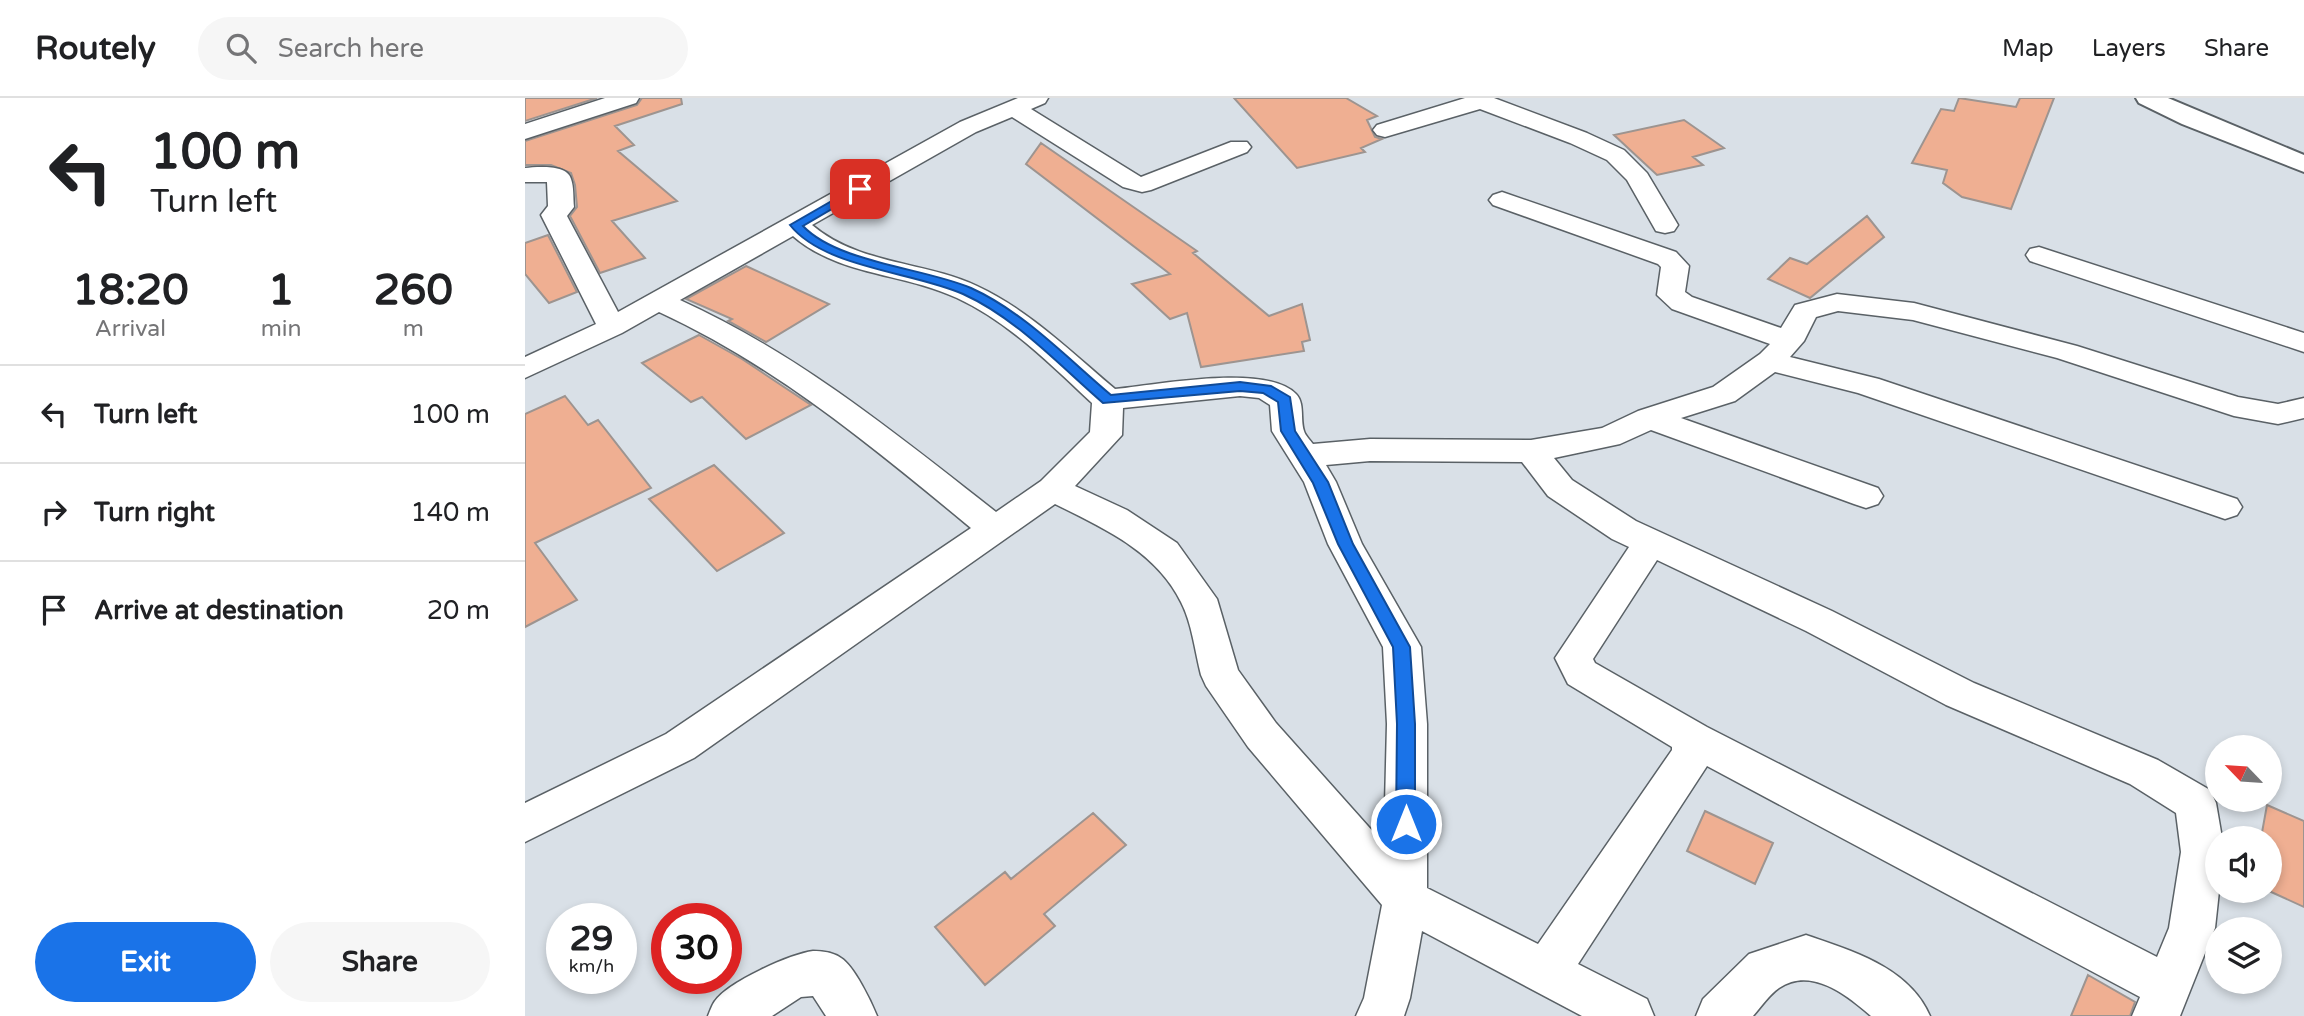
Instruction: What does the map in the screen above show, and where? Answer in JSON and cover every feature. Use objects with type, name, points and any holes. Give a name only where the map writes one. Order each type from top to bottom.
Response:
[{"type":"street","points":[[525,132],[628,98]]},
{"type":"street","points":[[525,369],[612,327],[968,127],[1037,98]]},
{"type":"street","points":[[2148,98],[2191,119],[2304,164]]},
{"type":"street","points":[[1385,130],[1479,99],[1598,146],[1628,165],[1665,225]]},
{"type":"street","points":[[1014,108],[1132,182],[1142,185],[1240,148]]},
{"type":"street","points":[[525,175],[546,174],[559,178],[561,207],[554,215],[612,327]]},
{"type":"street","points":[[1502,200],[1667,258],[1675,266],[1671,295],[1780,351],[1880,390],[2225,507]]},
{"type":"street","points":[[796,225],[806,236],[843,254],[967,291],[1012,318],[1108,400],[1240,386],[1266,389],[1285,400],[1288,431],[1320,482],[1345,544],[1402,647],[1406,724],[1405,898],[1387,998],[1380,1016]]},
{"type":"street","points":[[2039,255],[2304,343]]},
{"type":"street","points":[[659,301],[706,320],[776,360],[827,395],[995,529]]},
{"type":"street","points":[[1304,456],[1370,450],[1531,451],[1609,437],[1650,418],[1724,394],[1780,351],[1805,311],[1837,302],[1866,303],[1915,312],[2030,341],[2234,406],[2278,414],[2304,408]]},
{"type":"street","points":[[525,823],[680,747],[1052,489],[1106,435],[1108,400]]},
{"type":"street","points":[[1650,418],[1866,496]]},
{"type":"street","points":[[1531,451],[1560,488],[1624,530],[1651,542],[1819,621],[1960,694],[2144,772],[2195,803],[2203,852],[2192,928],[2162,1002],[1693,739],[1581,673],[1574,659],[1651,542]]},
{"type":"street","points":[[1052,489],[1115,519],[1165,552],[1199,599],[1220,675],[1262,735],[1405,898],[1630,1016]]},
{"type":"street","points":[[1546,973],[1692,754],[1693,739]]},
{"type":"street","points":[[1720,1016],[1765,970],[1806,957],[1861,977],[1906,1016]]},
{"type":"street","points":[[732,1016],[795,976],[814,972],[826,974],[853,1016]]},
{"type":"building","points":[[525,98],[597,98],[525,121]]},
{"type":"building","points":[[642,98],[681,98],[682,104],[615,126],[634,145],[618,151],[677,201],[612,221],[645,258],[600,273],[570,216],[577,207],[571,173],[551,165],[525,165],[525,141],[637,105]]},
{"type":"building","points":[[1234,98],[1346,98],[1377,116],[1367,120],[1375,137],[1382,139],[1361,148],[1365,152],[1297,168]]},
{"type":"building","points":[[1959,98],[2016,107],[2020,98],[2054,98],[2011,209],[1962,197],[1943,183],[1947,170],[1912,163],[1941,109],[1954,111]]},
{"type":"building","points":[[1684,120],[1724,148],[1693,157],[1703,165],[1657,175],[1614,135]]},
{"type":"building","points":[[1041,143],[1197,251],[1193,253],[1269,316],[1302,304],[1310,340],[1302,342],[1304,351],[1201,367],[1187,313],[1170,319],[1132,284],[1170,274],[1026,164]]},
{"type":"building","points":[[1867,216],[1884,237],[1810,298],[1768,279],[1790,258],[1807,264]]},
{"type":"building","points":[[548,235],[577,292],[549,303],[525,274],[525,243]]},
{"type":"building","points":[[746,266],[829,304],[766,342],[728,321],[732,319],[686,299]]},
{"type":"building","points":[[699,335],[742,359],[811,405],[746,439],[702,397],[691,402],[642,363]]},
{"type":"building","points":[[565,396],[588,425],[598,420],[651,488],[535,543],[577,600],[525,627],[525,414]]},
{"type":"building","points":[[714,465],[784,533],[717,571],[649,499]]},
{"type":"building","points":[[1705,811],[1773,843],[1755,884],[1687,851]]},
{"type":"building","points":[[2282,811],[2304,821],[2304,907],[2282,897],[2282,826],[2263,826],[2266,812]]},
{"type":"building","points":[[1093,813],[1126,845],[1044,914],[1055,926],[985,985],[935,927],[1005,872],[1011,879]]},
{"type":"building","points":[[2088,975],[2135,1002],[2130,1016],[2071,1016]]},
{"type":"route","points":[[860,189],[796,225],[806,236],[843,254],[967,291],[1012,318],[1108,400],[1240,386],[1266,389],[1285,400],[1288,431],[1320,482],[1345,544],[1402,647],[1406,724],[1406,824]]}]
